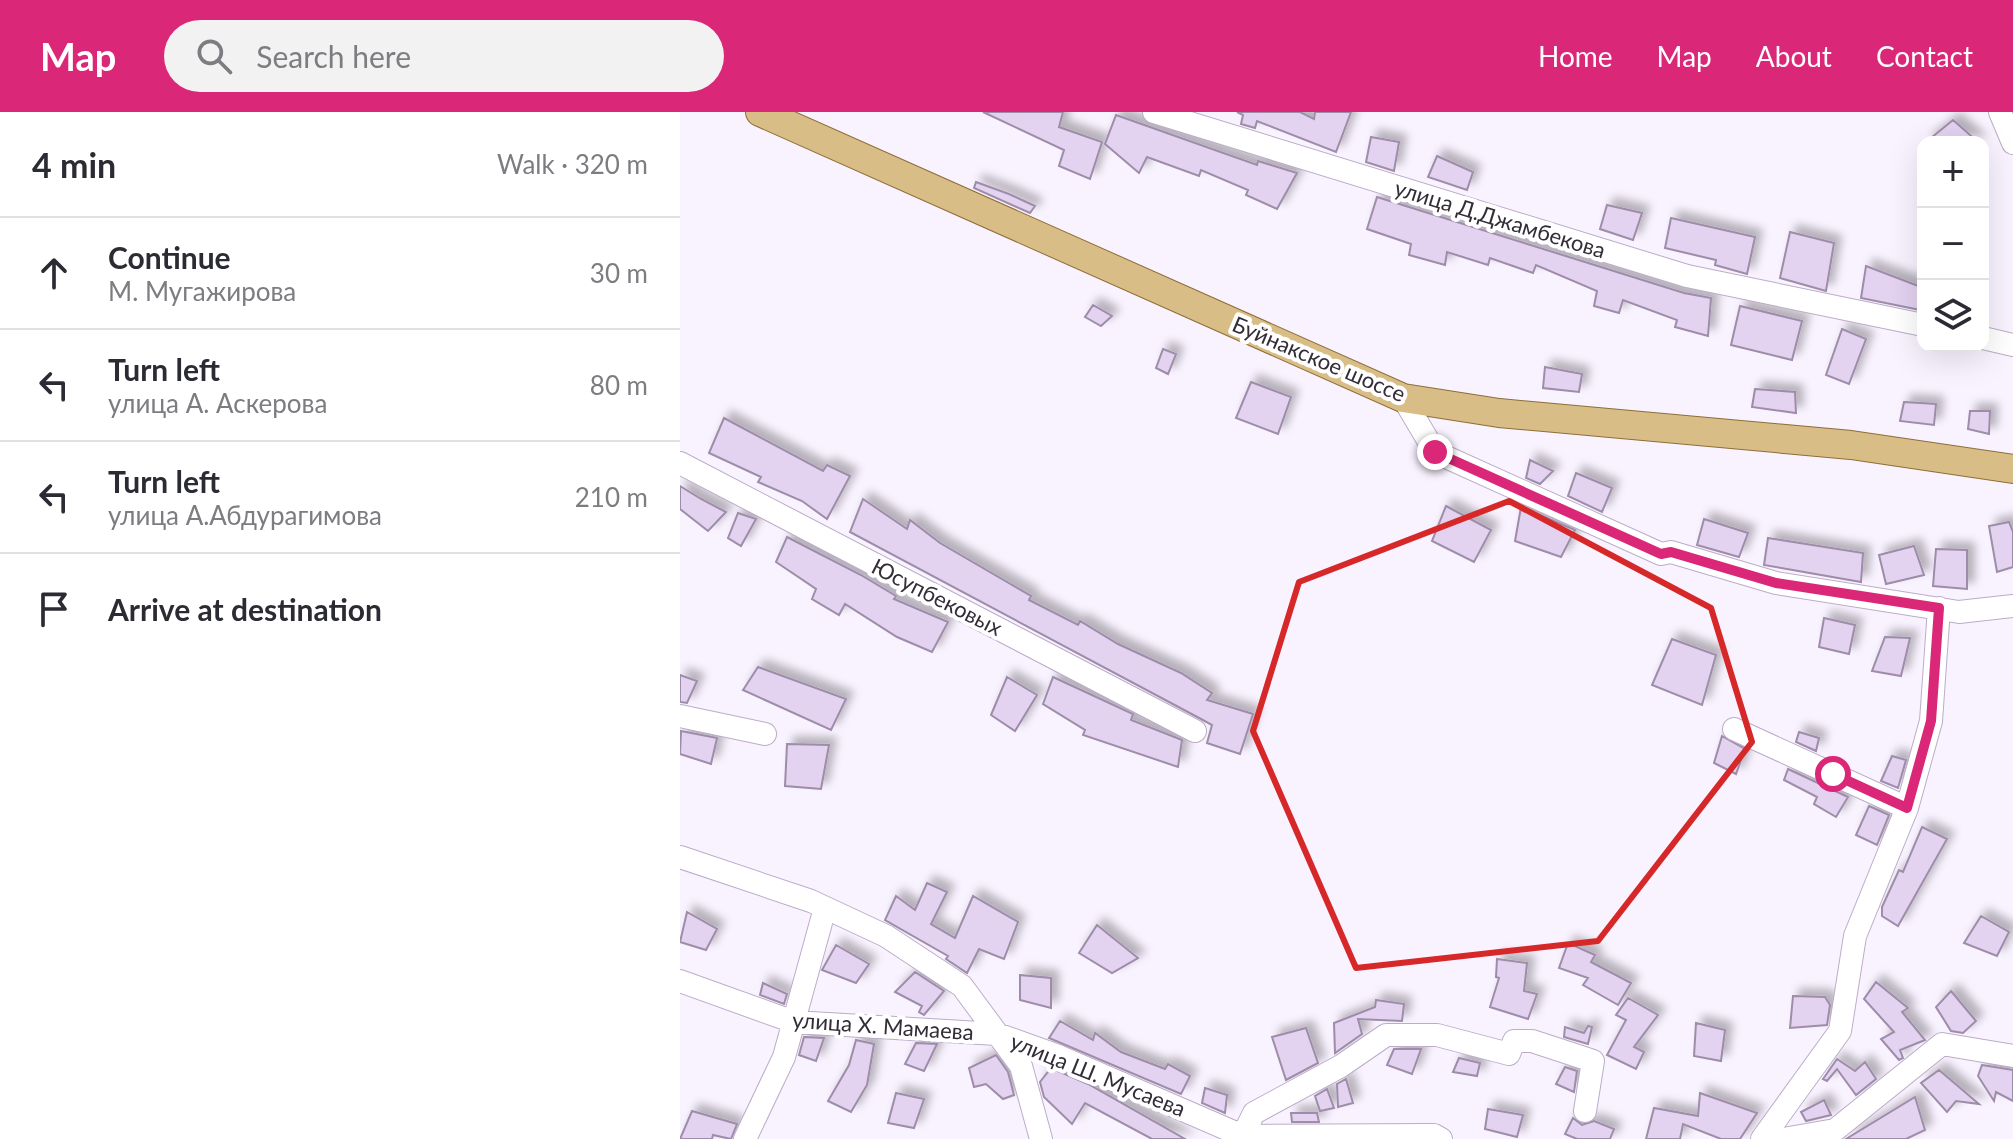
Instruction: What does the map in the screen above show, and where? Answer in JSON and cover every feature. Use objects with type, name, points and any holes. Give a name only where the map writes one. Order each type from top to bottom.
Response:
[{"type":"main road","name":"Буйнакское шоссе","points":[[760,112],[1403,398],[1499,413],[1851,445],[2013,469]]},
{"type":"street","name":"улица Д.Джамбекова","points":[[1154,112],[1687,276],[1917,324]]},
{"type":"street","points":[[2000,112],[2013,143]]},
{"type":"street","points":[[1989,339],[2013,345]]},
{"type":"street","points":[[1403,398],[1435,452],[1661,554],[1671,552],[1776,583],[1959,612],[2013,606]]},
{"type":"street","name":"Юсупбековых","points":[[680,463],[1195,731]]},
{"type":"street","points":[[1762,1139],[1840,1031],[1855,936],[1907,808],[1931,721],[1939,608]]},
{"type":"street","points":[[680,716],[765,734]]},
{"type":"street","points":[[1734,729],[1907,808]]},
{"type":"street","points":[[680,857],[825,908],[886,936],[962,986],[1021,1066],[1041,1139]]},
{"type":"street","points":[[745,1139],[784,1057],[825,908]]},
{"type":"street","name":"улица Х. Мамаева","points":[[680,981],[794,1022],[997,1034]]},
{"type":"street","name":"улица Ш. Мусаева","points":[[997,1034],[1056,1055],[1242,1138]]},
{"type":"street","points":[[1441,1139],[1434,1135],[1242,1138],[1254,1113],[1341,1066],[1386,1035],[1437,1035],[1509,1054],[1514,1041],[1532,1041],[1593,1061],[1585,1111]]},
{"type":"street","points":[[1783,1139],[1835,1130],[1942,1044],[2013,1056]]},
{"type":"highlighted area","points":[[1509,501],[1711,608],[1752,742],[1598,941],[1356,968],[1253,731],[1299,582]]},
{"type":"building","points":[[983,112],[1063,112],[1059,127],[1102,142],[1090,179],[1059,166],[1064,150]]},
{"type":"building","points":[[1237,112],[1300,112],[1314,119],[1315,112],[1351,112],[1336,152],[1257,121],[1255,128],[1241,124],[1243,115]]},
{"type":"building","points":[[1116,115],[1257,165],[1258,161],[1297,173],[1277,209],[1246,195],[1248,190],[1201,170],[1199,176],[1147,157],[1139,173],[1105,144]]},
{"type":"building","points":[[1953,120],[1971,136],[1933,136]]},
{"type":"building","points":[[1371,137],[1399,142],[1394,171],[1366,162]]},
{"type":"building","points":[[1437,156],[1473,172],[1467,190],[1428,177]]},
{"type":"building","points":[[976,182],[1035,206],[1030,213],[974,188]]},
{"type":"building","points":[[1377,197],[1684,293],[1711,298],[1708,336],[1675,327],[1677,320],[1623,300],[1619,313],[1594,306],[1597,291],[1536,265],[1533,273],[1490,258],[1488,265],[1447,252],[1445,265],[1409,255],[1411,244],[1367,229]]},
{"type":"building","points":[[1607,205],[1642,213],[1633,240],[1600,229]]},
{"type":"building","points":[[1671,218],[1755,237],[1747,274],[1715,265],[1716,260],[1665,248]]},
{"type":"building","points":[[1790,232],[1834,243],[1826,291],[1780,278]]},
{"type":"building","points":[[1866,266],[1917,285],[1917,309],[1861,298]]},
{"type":"building","points":[[1093,305],[1112,316],[1101,326],[1085,317]]},
{"type":"building","points":[[1740,306],[1802,321],[1792,360],[1731,345]]},
{"type":"building","points":[[1842,329],[1866,339],[1849,384],[1826,375]]},
{"type":"building","points":[[1163,349],[1176,354],[1168,374],[1156,368]]},
{"type":"building","points":[[1545,367],[1582,374],[1579,392],[1543,388]]},
{"type":"building","points":[[1251,382],[1291,397],[1278,434],[1236,418]]},
{"type":"building","points":[[1755,389],[1795,392],[1796,413],[1752,407]]},
{"type":"building","points":[[1904,402],[1936,404],[1934,425],[1900,421]]},
{"type":"building","points":[[1970,411],[1990,411],[1989,434],[1968,429]]},
{"type":"building","points":[[724,418],[823,471],[827,465],[850,476],[827,519],[802,501],[758,482],[761,477],[709,453]]},
{"type":"building","points":[[1530,460],[1553,471],[1540,484],[1526,478]]},
{"type":"building","points":[[1576,473],[1612,488],[1602,512],[1568,496]]},
{"type":"building","points":[[680,486],[726,512],[708,531],[680,509]]},
{"type":"building","points":[[863,499],[907,529],[910,520],[940,543],[1031,596],[1029,600],[1078,625],[1080,621],[1118,644],[1181,673],[1212,693],[1207,700],[1253,714],[1240,754],[1207,743],[1212,725],[850,532]]},
{"type":"building","points":[[1446,506],[1491,530],[1474,562],[1432,541]]},
{"type":"building","points":[[1521,507],[1575,530],[1561,557],[1515,541]]},
{"type":"building","points":[[738,513],[756,519],[741,546],[728,538]]},
{"type":"building","points":[[1704,519],[1748,533],[1739,557],[1697,545]]},
{"type":"building","points":[[2009,522],[2013,532],[2013,567],[1997,572],[1989,526]]},
{"type":"building","points":[[787,537],[861,575],[896,596],[894,599],[948,622],[932,652],[897,637],[845,604],[839,615],[812,599],[816,589],[776,562]]},
{"type":"building","points":[[1768,538],[1863,553],[1861,582],[1764,565]]},
{"type":"building","points":[[1914,546],[1924,575],[1886,584],[1879,555]]},
{"type":"building","points":[[1936,549],[1967,550],[1967,589],[1933,586]]},
{"type":"building","points":[[1824,618],[1855,625],[1849,654],[1819,647]]},
{"type":"building","points":[[1885,637],[1910,638],[1901,676],[1872,671]]},
{"type":"building","points":[[1672,639],[1716,655],[1702,705],[1652,685]]},
{"type":"building","points":[[758,667],[846,699],[831,730],[743,690]]},
{"type":"building","points":[[680,675],[697,681],[687,703],[680,702]]},
{"type":"building","points":[[1007,677],[1037,695],[1015,731],[991,715]]},
{"type":"building","points":[[1053,677],[1133,714],[1131,720],[1182,740],[1178,767],[1083,735],[1085,730],[1043,704]]},
{"type":"building","points":[[681,731],[717,738],[711,764],[680,754]]},
{"type":"building","points":[[1799,732],[1819,738],[1816,751],[1796,742]]},
{"type":"building","points":[[1722,736],[1745,749],[1736,774],[1714,763]]},
{"type":"building","points":[[787,744],[829,745],[821,789],[785,786]]},
{"type":"building","points":[[1892,756],[1906,760],[1898,788],[1881,781]]},
{"type":"building","points":[[1788,769],[1848,797],[1836,817],[1814,804],[1817,797],[1784,780]]},
{"type":"building","points":[[1869,806],[1889,815],[1877,845],[1856,835]]},
{"type":"building","points":[[1922,827],[1947,839],[1898,926],[1882,916],[1882,907],[1899,870],[1903,872]]},
{"type":"building","points":[[927,883],[947,892],[931,924],[955,938],[973,896],[1018,922],[1004,959],[979,949],[967,973],[946,959],[948,956],[885,920],[896,896],[915,910]]},
{"type":"building","points":[[687,912],[717,929],[706,950],[680,942]]},
{"type":"building","points":[[1981,916],[2009,932],[1997,956],[1964,943]]},
{"type":"building","points":[[1097,925],[1138,958],[1112,973],[1079,953]]},
{"type":"building","points":[[1568,943],[1595,955],[1591,962],[1631,983],[1618,1005],[1583,985],[1588,978],[1559,968]]},
{"type":"building","points":[[836,945],[869,964],[856,983],[822,970]]},
{"type":"building","points":[[1497,959],[1527,963],[1524,991],[1537,994],[1528,1019],[1490,1007],[1499,978],[1496,977]]},
{"type":"building","points":[[915,972],[944,991],[924,1015],[919,1012],[922,1006],[895,992]]},
{"type":"building","points":[[1020,975],[1051,978],[1051,1008],[1020,1000]]},
{"type":"building","points":[[1876,982],[1908,1008],[1902,1012],[1925,1040],[1900,1050],[1903,1058],[1899,1060],[1881,1039],[1894,1032],[1864,999]]},
{"type":"building","points":[[763,983],[787,994],[784,1004],[760,995]]},
{"type":"building","points":[[1951,991],[1976,1021],[1963,1033],[1951,1031],[1936,1007]]},
{"type":"building","points":[[1793,996],[1825,997],[1830,1005],[1827,1025],[1790,1028]]},
{"type":"building","points":[[1628,998],[1658,1015],[1634,1047],[1644,1052],[1636,1069],[1607,1055],[1626,1020],[1616,1015]]},
{"type":"building","points":[[1376,1000],[1404,1004],[1402,1021],[1358,1019],[1362,1034],[1335,1053],[1334,1023],[1375,1007]]},
{"type":"building","points":[[1060,1021],[1093,1040],[1095,1033],[1121,1052],[1165,1069],[1168,1064],[1190,1076],[1181,1094],[1049,1038]]},
{"type":"building","points":[[1696,1023],[1725,1030],[1721,1061],[1694,1056]]},
{"type":"building","points":[[1588,1026],[1592,1027],[1588,1044],[1564,1037],[1565,1027],[1584,1033]]},
{"type":"building","points":[[1306,1028],[1318,1063],[1286,1080],[1272,1037]]},
{"type":"building","points":[[804,1037],[824,1038],[816,1061],[799,1055]]},
{"type":"building","points":[[856,1040],[874,1044],[867,1085],[851,1112],[828,1101],[849,1065]]},
{"type":"building","points":[[916,1043],[937,1044],[924,1071],[905,1064]]},
{"type":"building","points":[[1394,1049],[1421,1049],[1412,1074],[1387,1065]]},
{"type":"building","points":[[996,1055],[1008,1072],[1014,1095],[1003,1099],[986,1084],[974,1087],[969,1068]]},
{"type":"building","points":[[1459,1058],[1480,1063],[1477,1076],[1453,1072]]},
{"type":"building","points":[[1837,1059],[1855,1071],[1865,1062],[1876,1079],[1856,1095],[1837,1069],[1827,1081],[1823,1079]]},
{"type":"building","points":[[1982,1065],[2013,1070],[2013,1101],[1996,1092],[1994,1101],[1978,1076]]},
{"type":"building","points":[[1565,1067],[1577,1071],[1574,1092],[1556,1084]]},
{"type":"building","points":[[1051,1068],[1088,1084],[1185,1139],[1152,1139],[1085,1103],[1072,1124],[1044,1097],[1040,1082]]},
{"type":"building","points":[[1939,1070],[1979,1104],[1956,1101],[1947,1112],[1921,1083]]},
{"type":"building","points":[[1346,1079],[1353,1103],[1338,1107],[1337,1084]]},
{"type":"building","points":[[1205,1088],[1227,1095],[1225,1113],[1202,1103]]},
{"type":"building","points":[[1327,1089],[1334,1108],[1320,1111],[1315,1096]]},
{"type":"building","points":[[896,1093],[924,1099],[914,1128],[888,1123]]},
{"type":"building","points":[[1700,1093],[1757,1113],[1740,1139],[1721,1139],[1683,1124],[1680,1139],[1646,1139],[1654,1108],[1698,1116]]},
{"type":"building","points":[[1915,1097],[1925,1130],[1906,1139],[1846,1139]]},
{"type":"building","points":[[1824,1100],[1831,1115],[1806,1121],[1801,1112]]},
{"type":"building","points":[[1488,1109],[1523,1115],[1517,1137],[1485,1129]]},
{"type":"building","points":[[692,1111],[737,1124],[731,1139],[713,1135],[712,1139],[680,1139]]},
{"type":"building","points":[[1291,1113],[1317,1113],[1319,1122],[1292,1122]]},
{"type":"building","points":[[1573,1118],[1582,1125],[1594,1121],[1614,1129],[1610,1139],[1577,1139],[1565,1134]]},
{"type":"route","points":[[1435,452],[1661,554],[1671,552],[1776,583],[1939,608],[1931,721],[1907,808],[1833,774]]}]
